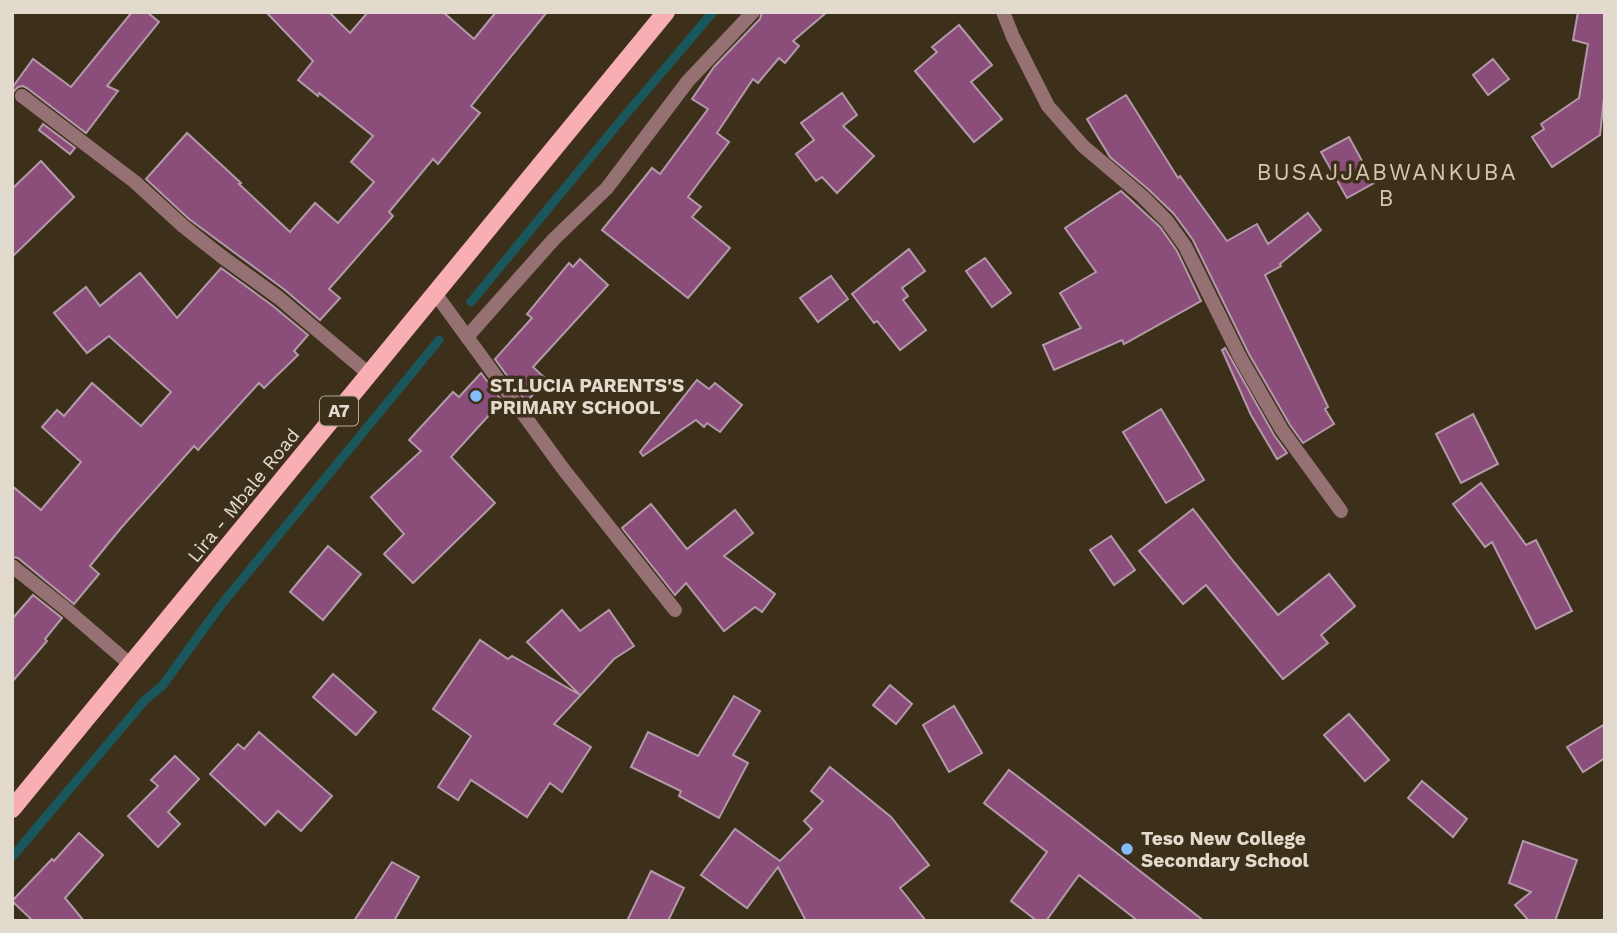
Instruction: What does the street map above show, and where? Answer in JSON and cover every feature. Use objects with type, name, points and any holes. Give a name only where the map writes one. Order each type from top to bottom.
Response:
[{"type":"main road","name":"Lira - Mbale Road","points":[[12,809],[666,12]]},
{"type":"street","points":[[467,337],[554,239],[607,188],[688,80],[752,12]]},
{"type":"street","points":[[1003,12],[1048,106],[1083,146],[1167,221],[1185,246],[1241,359],[1282,430],[1340,511]]},
{"type":"street","points":[[22,96],[135,183],[221,256],[279,298],[369,374]]},
{"type":"street","points":[[435,293],[564,470],[675,610]]},
{"type":"street","points":[[12,566],[131,665]]},
{"type":"building","points":[[132,12],[147,12],[159,22],[107,86],[118,91],[86,133],[23,86],[18,87],[12,96],[12,88],[33,59],[71,87]]},
{"type":"building","points":[[266,12],[329,12],[350,33],[368,12],[443,12],[474,39],[496,12],[547,12],[471,106],[480,113],[438,164],[433,159],[389,212],[393,216],[329,289],[340,298],[320,320],[285,290],[189,219],[146,179],[187,133],[290,232],[315,203],[338,223],[374,182],[351,162],[373,136],[319,93],[318,96],[298,80],[313,61]]},
{"type":"building","points":[[762,12],[827,12],[793,41],[799,46],[785,63],[779,58],[758,83],[753,79],[717,133],[729,142],[688,197],[701,207],[692,217],[730,248],[688,298],[602,230],[652,168],[660,174],[708,109],[692,99],[714,67],[760,19]]},
{"type":"building","points":[[1578,12],[1605,12],[1605,87],[1600,135],[1552,167],[1532,137],[1544,129],[1541,124],[1579,98],[1588,44],[1573,40]]},
{"type":"building","points":[[959,25],[992,65],[971,82],[1002,119],[974,142],[915,71],[937,52],[932,47]]},
{"type":"building","points":[[1493,59],[1509,79],[1488,95],[1473,75]]},
{"type":"building","points":[[842,93],[857,115],[843,126],[874,156],[837,193],[822,177],[816,181],[796,154],[814,140],[801,123]]},
{"type":"building","points":[[1126,95],[1178,178],[1180,176],[1227,241],[1257,224],[1268,244],[1308,213],[1321,230],[1280,264],[1281,266],[1265,275],[1334,424],[1303,443],[1249,354],[1193,240],[1174,214],[1110,157],[1087,119]]},
{"type":"building","points":[[43,124],[75,148],[70,154],[39,130]]},
{"type":"building","points":[[1349,137],[1374,183],[1347,198],[1321,152]]},
{"type":"building","points":[[41,161],[74,197],[12,257],[12,189]]},
{"type":"building","points":[[1121,191],[1160,227],[1177,251],[1201,301],[1124,344],[1122,340],[1054,370],[1043,345],[1081,328],[1060,293],[1096,272],[1065,228]]},
{"type":"building","points":[[909,249],[925,271],[902,288],[908,296],[903,300],[926,330],[900,350],[877,321],[874,323],[852,294]]},
{"type":"building","points":[[985,258],[1011,293],[992,307],[966,271]]},
{"type":"building","points":[[580,259],[608,285],[533,367],[547,380],[526,402],[495,359],[532,318],[527,314],[569,263],[573,267]]},
{"type":"building","points":[[221,268],[308,335],[294,351],[298,355],[264,388],[259,383],[198,450],[194,446],[121,528],[90,566],[99,574],[74,604],[18,558],[12,557],[12,486],[41,510],[81,462],[42,427],[57,410],[64,416],[92,383],[141,426],[171,392],[109,336],[87,353],[54,313],[86,287],[100,306],[140,273],[177,318]]},
{"type":"building","points":[[831,276],[848,299],[818,322],[800,298]]},
{"type":"building","points":[[1225,348],[1287,453],[1277,459],[1251,415],[1222,350]]},
{"type":"building","points":[[481,373],[502,401],[451,457],[495,503],[413,583],[384,554],[404,534],[371,497],[421,451],[409,440],[453,392],[459,397]]},
{"type":"building","points":[[697,380],[709,389],[715,383],[742,405],[720,432],[707,423],[704,427],[696,420],[643,456],[640,452]]},
{"type":"building","points":[[1161,409],[1204,480],[1166,503],[1123,432]]},
{"type":"building","points":[[1473,414],[1498,464],[1461,483],[1436,434]]},
{"type":"building","points":[[1481,483],[1526,545],[1536,540],[1572,611],[1536,629],[1492,542],[1485,547],[1453,504]]},
{"type":"building","points":[[651,504],[687,549],[735,510],[753,533],[724,556],[775,594],[762,612],[755,607],[724,631],[686,583],[675,595],[622,528]]},
{"type":"building","points":[[1193,509],[1278,615],[1329,574],[1355,606],[1321,635],[1328,643],[1283,679],[1206,585],[1183,604],[1139,551]]},
{"type":"building","points":[[1111,536],[1135,570],[1114,585],[1090,550]]},
{"type":"building","points":[[328,546],[361,574],[323,620],[290,592]]},
{"type":"building","points":[[33,595],[62,618],[45,639],[47,641],[12,682],[12,619]]},
{"type":"building","points":[[562,610],[580,631],[609,610],[634,646],[614,659],[554,724],[591,747],[562,792],[550,783],[527,817],[471,780],[458,800],[438,787],[471,736],[433,709],[480,640],[508,659],[512,656],[580,695],[527,642]]},
{"type":"building","points":[[333,674],[376,712],[356,735],[313,697]]},
{"type":"building","points":[[890,685],[912,704],[896,724],[873,705]]},
{"type":"building","points":[[734,696],[760,711],[733,755],[748,763],[719,818],[679,796],[681,791],[631,767],[648,732],[698,756]]},
{"type":"building","points":[[954,706],[982,753],[949,772],[923,725]]},
{"type":"building","points":[[1349,714],[1389,760],[1365,781],[1324,735]]},
{"type":"building","points":[[1605,724],[1605,758],[1583,772],[1567,747]]},
{"type":"building","points":[[259,732],[332,796],[301,831],[278,811],[265,825],[210,774],[238,744],[244,749]]},
{"type":"building","points":[[175,756],[199,779],[168,812],[180,824],[158,847],[128,816],[158,786],[151,780]]},
{"type":"building","points":[[830,767],[891,817],[929,865],[900,888],[926,921],[806,921],[778,867],[747,908],[701,875],[735,829],[780,861],[812,829],[804,821],[823,801],[811,791]]},
{"type":"building","points":[[1009,770],[1204,921],[1138,921],[1079,875],[1046,921],[1037,921],[1011,901],[1047,852],[984,803]]},
{"type":"building","points":[[1422,781],[1467,819],[1453,837],[1408,798]]},
{"type":"building","points":[[79,833],[103,855],[65,898],[84,921],[33,921],[12,901]]},
{"type":"building","points":[[1523,841],[1577,860],[1555,921],[1529,921],[1515,905],[1531,892],[1509,883]]},
{"type":"building","points":[[392,862],[419,877],[394,921],[354,921]]},
{"type":"building","points":[[651,871],[684,888],[668,921],[627,921]]},
{"type":"waterway","points":[[471,302],[713,12]]},
{"type":"waterway","points":[[12,857],[145,700],[162,686],[221,605],[439,340]]},
{"type":"place","name":"ST.LUCIA PARENTS'S PRIMARY SCHOOL","points":[[476,396]]},
{"type":"place","name":"Teso New College Secondary School","points":[[1127,849]]},
{"type":"district","name":"BUSAJJABWANKUBA B","points":[[1387,185]]}]
